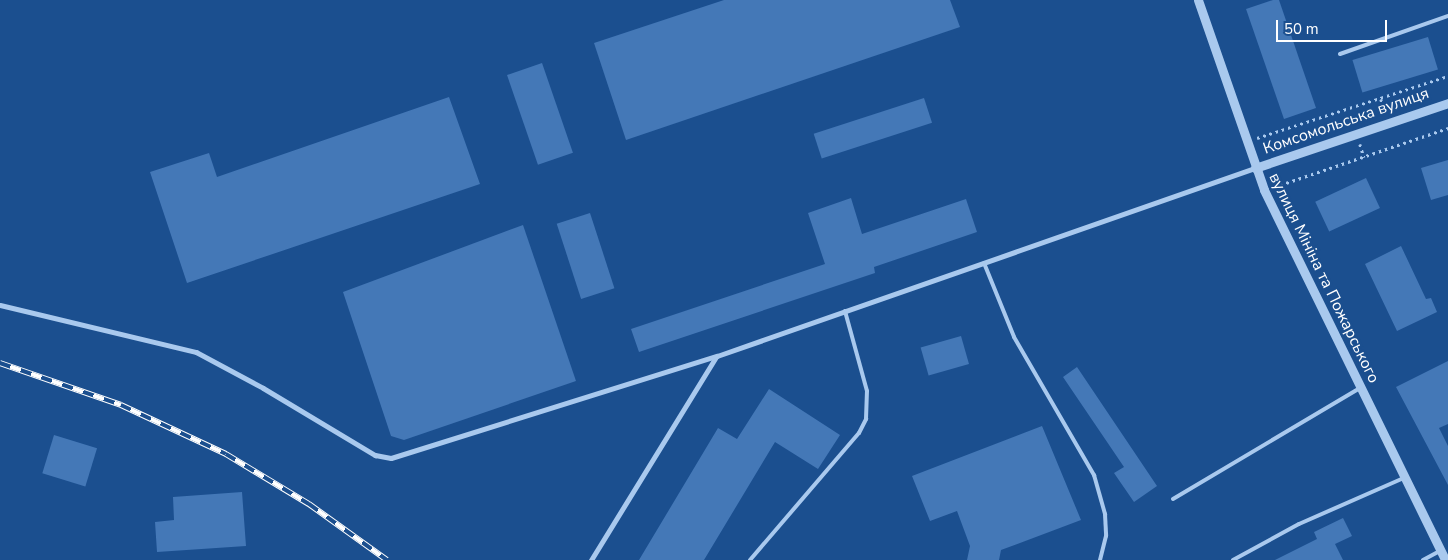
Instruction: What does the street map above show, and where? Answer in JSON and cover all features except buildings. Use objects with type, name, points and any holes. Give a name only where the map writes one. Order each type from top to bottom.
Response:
[{"type":"street","name":"вулиця Мініна та Пожарського","points":[[1198,0],[1264,190],[1445,560]]},
{"type":"street","name":"Комсомольська вулиця","points":[[1255,168],[1448,103]]},
{"type":"street","points":[[0,306],[196,352],[263,388],[374,455],[391,458],[717,356],[1255,168]]},
{"type":"street","points":[[591,560],[717,356]]},
{"type":"lane","points":[[1340,54],[1448,16]]},
{"type":"lane","points":[[984,263],[1014,337],[1094,475],[1106,514],[1106,536],[1100,560]]},
{"type":"lane","points":[[750,560],[859,433],[866,419],[867,391],[845,311]]},
{"type":"lane","points":[[1173,499],[1360,388]]},
{"type":"lane","points":[[1233,560],[1299,524],[1404,478]]},
{"type":"lane","points":[[1423,560],[1440,551]]},
{"type":"path","points":[[1246,141],[1448,76]]},
{"type":"path","points":[[1264,190],[1448,128]]},
{"type":"railway","points":[[0,363],[121,405],[226,454],[309,504],[387,560]]}]
